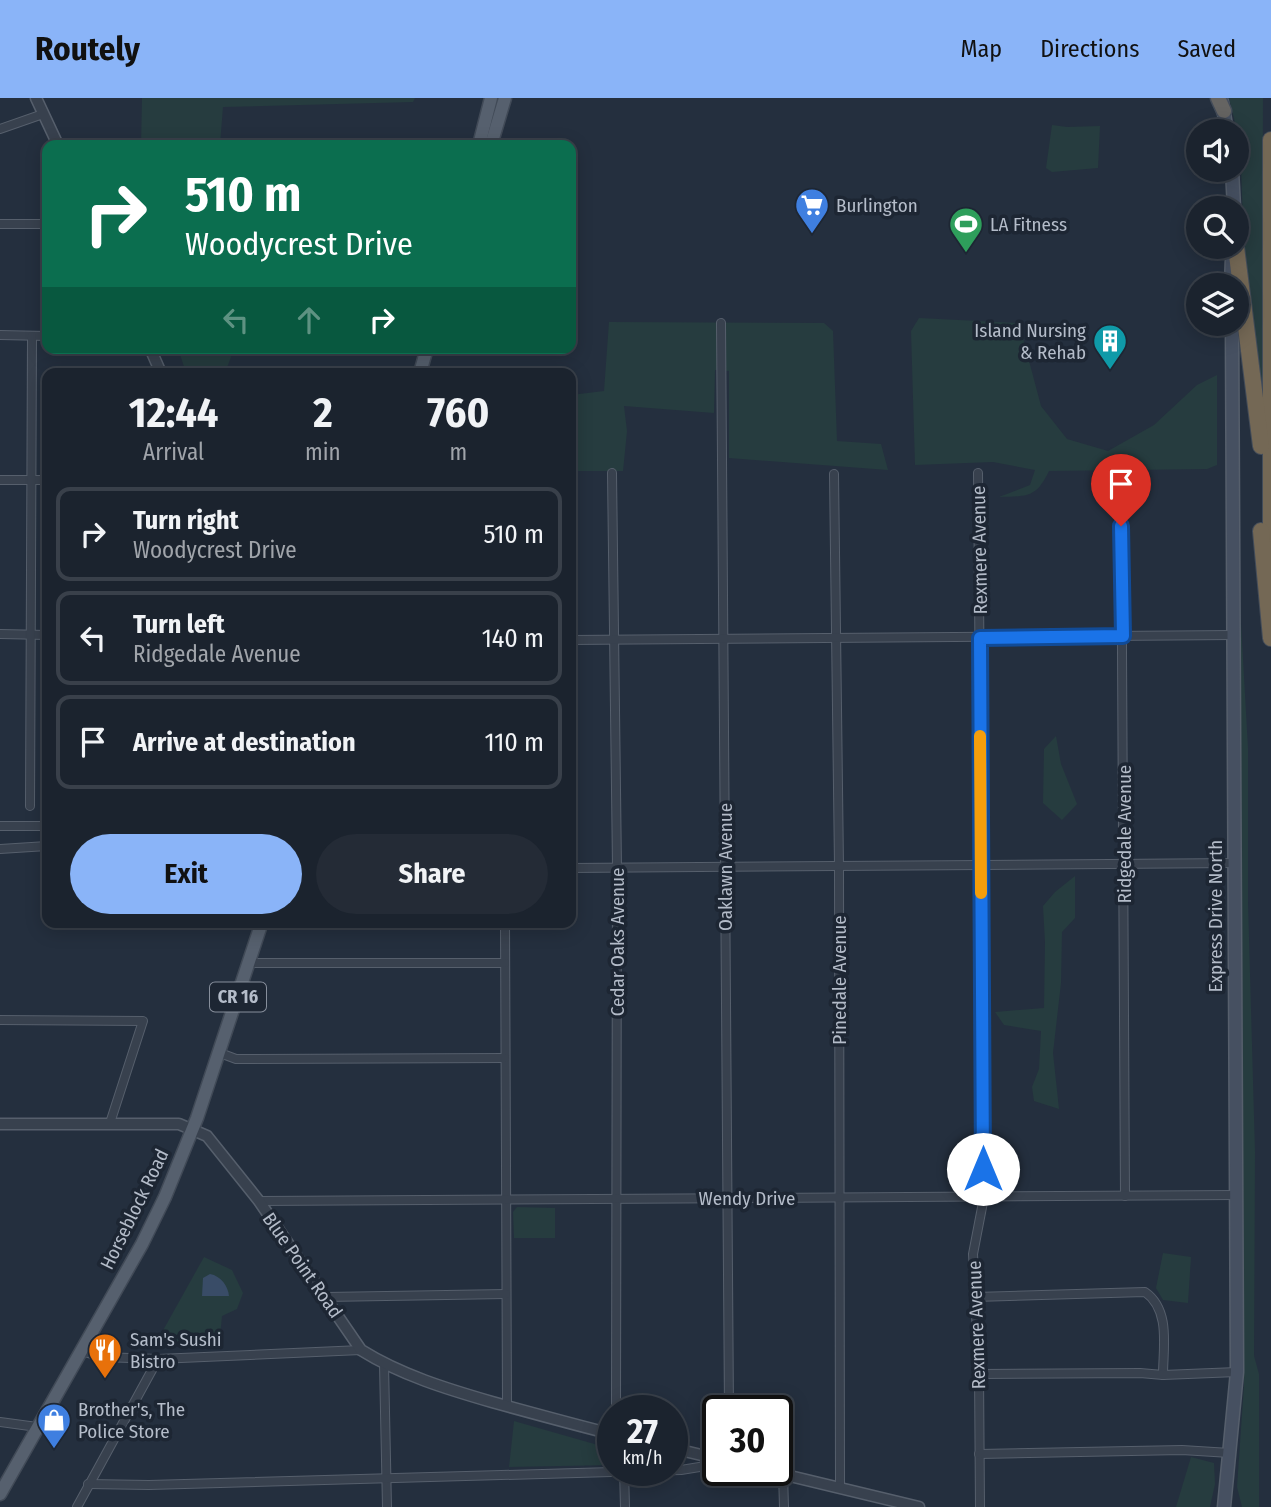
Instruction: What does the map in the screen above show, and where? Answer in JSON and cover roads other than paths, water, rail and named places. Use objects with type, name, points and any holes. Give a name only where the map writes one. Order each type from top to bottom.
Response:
[{"type":"highway","points":[[1271,140],[1271,544]]},
{"type":"highway","points":[[1236,259],[1259,426],[1261,527],[1271,638]]},
{"type":"main road","points":[[480,140],[491,98]]},
{"type":"main road","points":[[492,140],[505,98]]},
{"type":"main road","name":"Express Drive North","points":[[1224,1507],[1237,1372],[1232,336]]},
{"type":"main road","name":"Horseblock Road","points":[[0,1494],[155,1218],[193,1129],[260,928]]},
{"type":"street","points":[[36,98],[56,140]]},
{"type":"street","points":[[0,129],[43,114]]},
{"type":"street","points":[[3,224],[42,224]]},
{"type":"street","name":"Oaklawn Avenue","points":[[721,323],[729,1395]]},
{"type":"street","points":[[0,334],[42,335]]},
{"type":"street","points":[[30,806],[32,336]]},
{"type":"street","name":"Ridgedale Avenue","points":[[1121,471],[1125,1196]]},
{"type":"street","name":"Cedar Oaks Avenue","points":[[612,473],[617,868],[616,1395]]},
{"type":"street","name":"Rexmere Avenue","points":[[978,473],[984,1197],[972,1254],[979,1374],[980,1507]]},
{"type":"street","name":"Pinedale Avenue","points":[[834,474],[839,866],[840,1487]]},
{"type":"street","points":[[0,480],[42,480]]},
{"type":"street","points":[[0,634],[42,635]]},
{"type":"street","points":[[576,640],[1233,635]]},
{"type":"street","points":[[0,826],[42,826]]},
{"type":"street","points":[[0,849],[42,846]]},
{"type":"street","points":[[576,868],[1234,863]]},
{"type":"street","points":[[505,928],[507,1406]]},
{"type":"street","points":[[250,963],[505,963]]},
{"type":"street","points":[[0,1020],[143,1021],[110,1123]]},
{"type":"street","points":[[220,1053],[236,1059],[505,1058]]},
{"type":"street","points":[[0,1124],[179,1124],[193,1129]]},
{"type":"street","name":"Blue Point Road","points":[[193,1129],[207,1136],[259,1201],[361,1350],[384,1364],[449,1389],[541,1417],[597,1430]]},
{"type":"street","name":"Wendy Drive","points":[[259,1201],[1236,1195]]},
{"type":"street","points":[[975,1297],[1145,1293],[1153,1297],[1163,1314],[1163,1375]]},
{"type":"street","points":[[326,1297],[506,1294]]},
{"type":"street","points":[[81,1351],[102,1357],[158,1359],[361,1350]]},
{"type":"street","points":[[77,1507],[158,1359]]},
{"type":"street","points":[[384,1364],[387,1507]]},
{"type":"street","points":[[979,1374],[1163,1375],[1237,1372]]},
{"type":"street","points":[[0,1422],[37,1427]]},
{"type":"street","points":[[979,1454],[1182,1450],[1230,1452]]},
{"type":"street","points":[[88,1484],[149,1485],[597,1471]]},
{"type":"street","points":[[793,1476],[919,1507]]},
{"type":"street","points":[[624,1486],[625,1507]]},
{"type":"street","points":[[783,1486],[784,1507]]},
{"type":"water","points":[[210,1274],[223,1282],[229,1296],[202,1296],[203,1278]]},
{"type":"place","name":"Burlington","points":[[812,235]]},
{"type":"place","name":"LA Fitness","points":[[966,254]]},
{"type":"place","name":"Island Nursing & Rehab","points":[[1110,371]]},
{"type":"place","name":"Sam's Sushi Bistro","points":[[105,1380]]},
{"type":"place","name":"Brother's, The Police Store","points":[[54,1450]]}]
